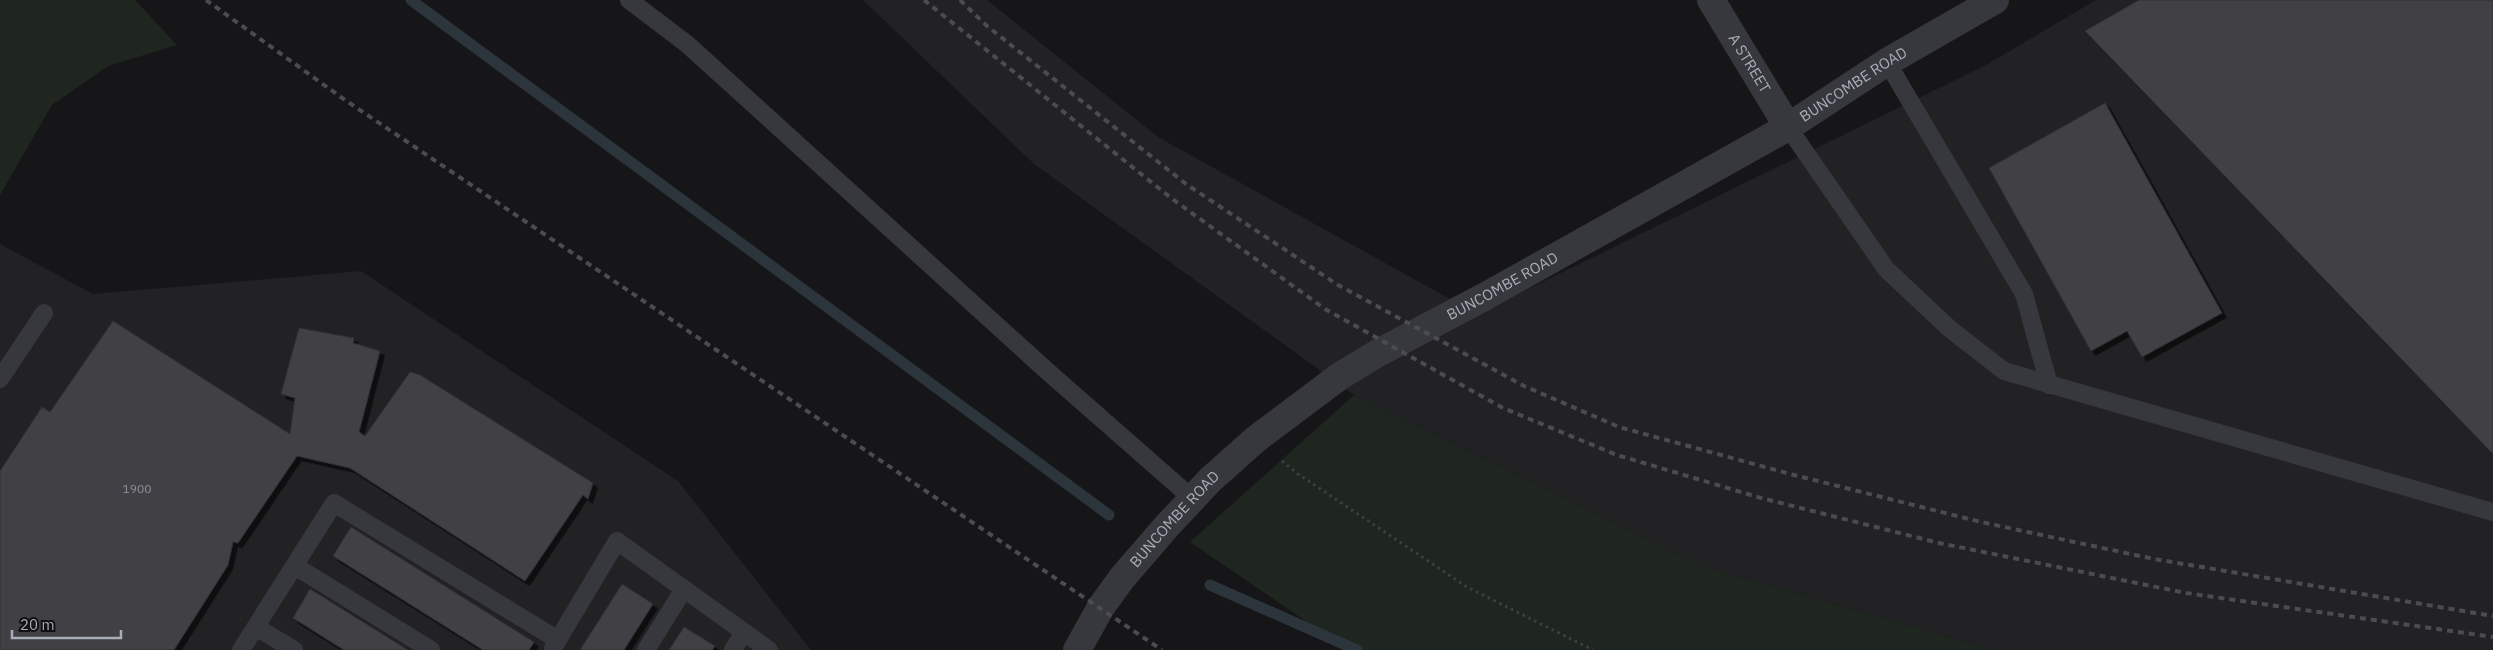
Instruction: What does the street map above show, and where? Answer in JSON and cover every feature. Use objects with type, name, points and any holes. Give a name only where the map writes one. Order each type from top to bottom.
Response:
[{"type":"street","name":"A STREET","points":[[1711,0],[1788,127]]},
{"type":"street","name":"BUNCOMBE ROAD","points":[[1077,650],[1101,607],[1122,578],[1210,480],[1256,439],[1340,376],[1378,353],[1484,297],[1788,127],[1887,62],[1995,0]]},
{"type":"lane","points":[[629,0],[687,44],[1046,370],[1193,499]]},
{"type":"lane","points":[[1887,62],[2024,294],[2049,385]]},
{"type":"lane","points":[[1788,127],[1886,269],[1950,329],[2004,371],[2493,512]]},
{"type":"lane","points":[[0,379],[44,313]]},
{"type":"lane","points":[[242,650],[334,503],[555,645],[617,541],[769,650]]},
{"type":"lane","points":[[295,566],[431,650]]},
{"type":"lane","points":[[646,650],[684,589]]},
{"type":"lane","points":[[256,627],[294,650]]},
{"type":"lane","points":[[733,650],[744,632]]},
{"type":"path","points":[[1256,439],[1298,474],[1467,587],[1592,650]]},
{"type":"shaded area","points":[[0,0],[135,0],[177,45],[108,66],[52,105],[0,195]]},
{"type":"shaded area","points":[[863,0],[987,0],[1158,137],[1477,314],[1986,65],[2096,0],[2493,0],[2493,650],[2005,650],[1978,645],[1705,567],[1354,395],[1034,164]]},
{"type":"shaded area","points":[[0,244],[93,294],[361,271],[678,481],[811,650],[0,650]]},
{"type":"shaded area","points":[[1354,395],[1705,567],[1978,645],[2005,650],[1348,650],[1190,542]]},
{"type":"building","points":[[2139,0],[2493,0],[2493,454],[2085,31]]},
{"type":"building","points":[[2105,103],[2222,313],[2142,357],[2127,331],[2091,351],[1989,168]]},
{"type":"building","points":[[113,321],[290,434],[295,398],[281,394],[299,328],[354,338],[353,343],[380,351],[359,432],[365,436],[410,372],[420,375],[593,483],[588,499],[583,495],[525,581],[350,468],[297,456],[238,543],[233,542],[228,565],[174,650],[0,650],[0,471],[42,407],[50,412]]},
{"type":"building","points":[[351,527],[534,642],[529,650],[483,650],[333,556]]},
{"type":"building","points":[[622,584],[653,604],[624,650],[580,650]]},
{"type":"building","points":[[310,589],[408,650],[344,650],[293,618]]},
{"type":"building","points":[[684,627],[715,646],[712,650],[669,650]]},
{"type":"waterway","points":[[411,0],[1109,515]]},
{"type":"waterway","points":[[1210,585],[1357,650]]},
{"type":"railway","points":[[206,0],[345,100],[1162,650]]},
{"type":"railway","points":[[924,0],[1171,198],[1325,309],[1503,408],[1617,455],[1761,498],[1939,543],[2186,593],[2493,637]]},
{"type":"railway","points":[[960,0],[987,26],[1186,184],[1338,285],[1524,386],[1619,427],[1794,475],[1981,522],[2154,559],[2493,616]]}]
